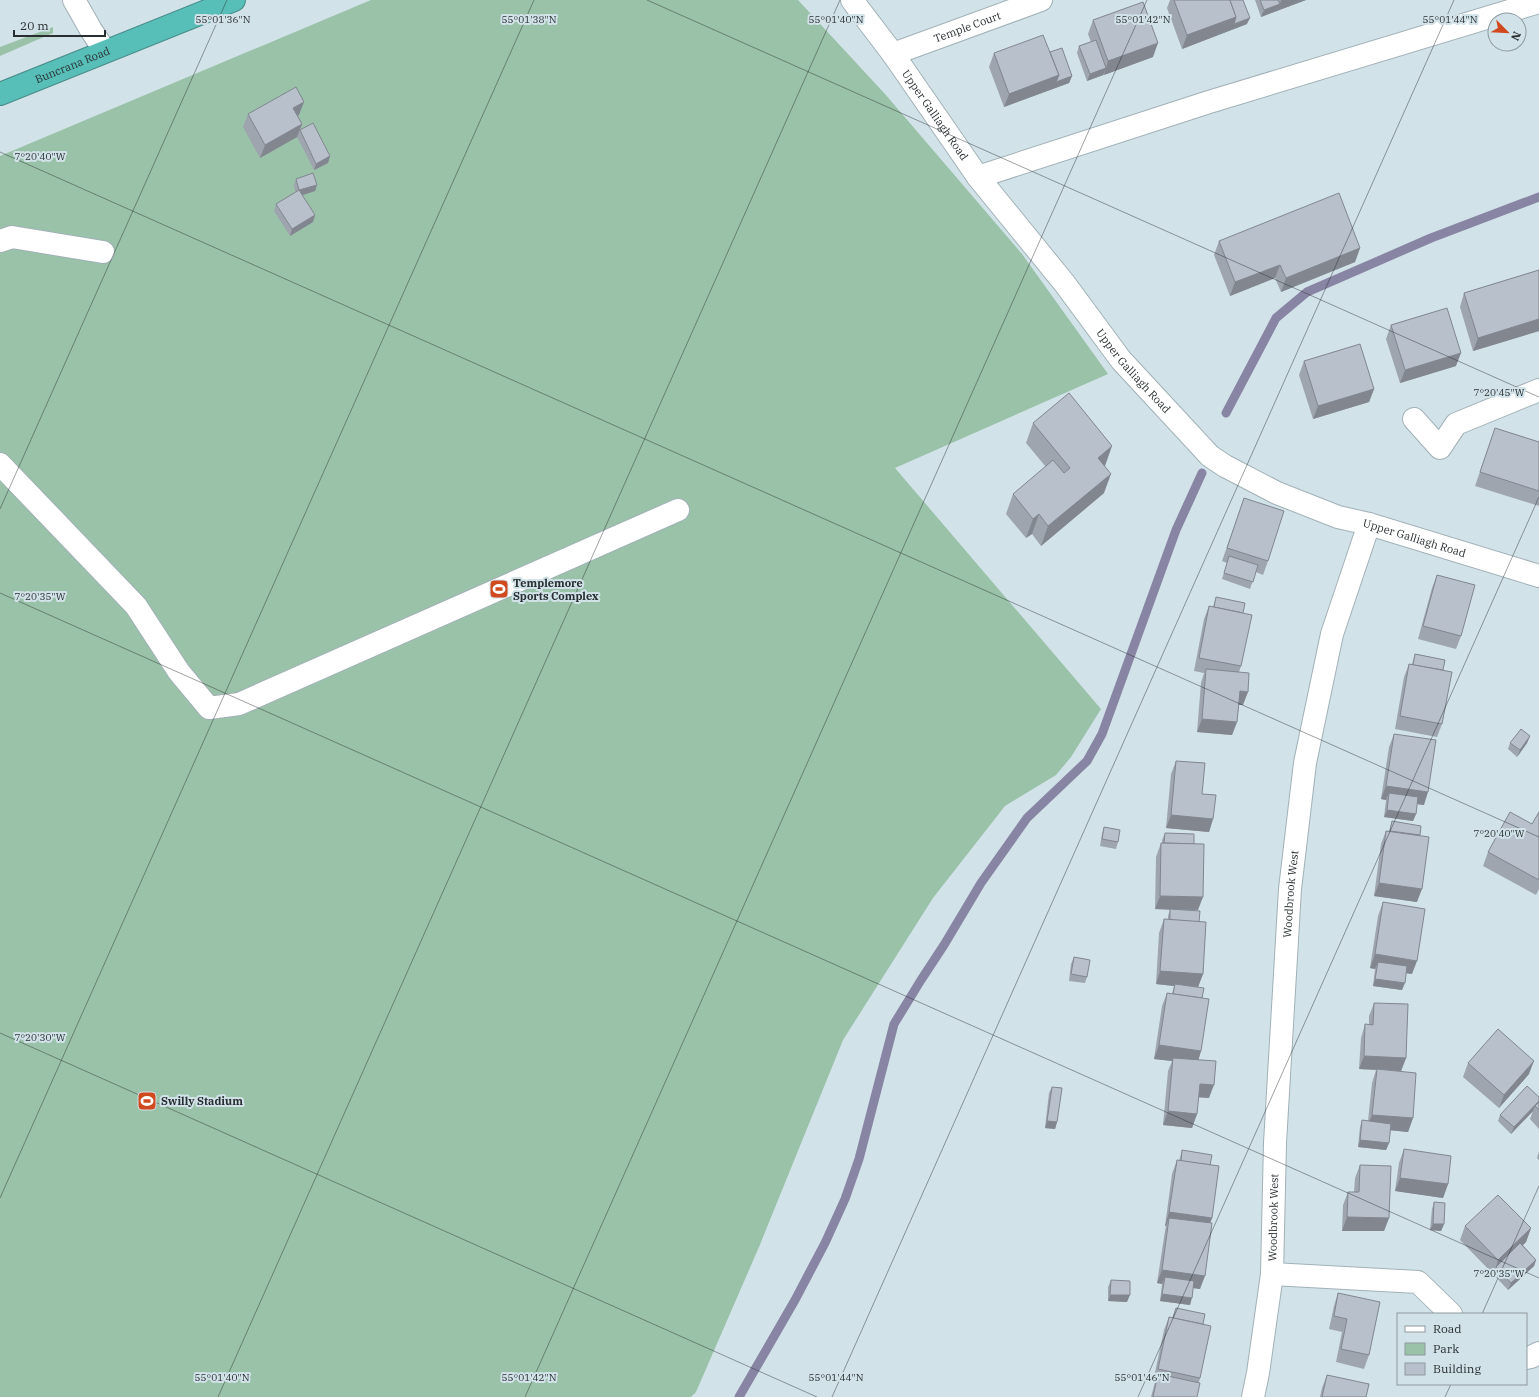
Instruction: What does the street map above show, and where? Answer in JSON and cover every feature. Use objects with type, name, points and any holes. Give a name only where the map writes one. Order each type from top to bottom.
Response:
[{"type":"highway","name":"Buncrana Road","points":[[0,94],[234,0]]},
{"type":"street","points":[[74,0],[105,51]]},
{"type":"street","name":"Upper Galliagh Road","points":[[852,0],[893,54],[978,177],[1065,284],[1121,360],[1210,456],[1225,466],[1277,493],[1338,517],[1369,524],[1539,576]]},
{"type":"street","name":"Temple Court","points":[[893,54],[1041,0]]},
{"type":"street","points":[[978,177],[1209,102],[1539,2]]},
{"type":"street","points":[[0,241],[12,237],[103,252]]},
{"type":"street","points":[[1414,419],[1440,448],[1456,424],[1539,390]]},
{"type":"street","points":[[0,464],[136,606],[179,672],[209,708],[239,704],[678,510]]},
{"type":"street","name":"Woodbrook West","points":[[1252,1397],[1258,1373],[1272,1274],[1274,1143],[1280,1079],[1290,889],[1305,764],[1332,634],[1369,524]]},
{"type":"street","name":"Woodbrook West","points":[[1272,1274],[1418,1282],[1450,1313]]},
{"type":"street","points":[[1527,1358],[1539,1353]]},
{"type":"green space","name":"Templemore Sports Complex","points":[[371,0],[798,0],[885,94],[1022,254],[1108,374],[895,468],[1101,709],[1071,757],[1056,775],[1005,806],[933,898],[843,1040],[759,1247],[696,1392],[691,1397],[0,1397],[0,156]]},
{"type":"green space","points":[[53,27],[53,33],[0,56],[0,47]]},
{"type":"building","points":[[1174,0],[1230,0],[1236,17],[1187,35]]},
{"type":"building","points":[[1230,0],[1243,0],[1250,18],[1234,24],[1236,17]]},
{"type":"building","points":[[1260,0],[1278,0],[1280,4],[1264,10]]},
{"type":"building","points":[[1143,2],[1158,43],[1108,61],[1093,20]]},
{"type":"building","points":[[1043,35],[1059,75],[1009,94],[994,53]]},
{"type":"building","points":[[1096,40],[1106,68],[1090,74],[1079,46]]},
{"type":"building","points":[[1062,48],[1072,76],[1056,82],[1059,75],[1050,52]]},
{"type":"building","points":[[296,87],[304,102],[293,108],[302,124],[265,145],[248,114]]},
{"type":"building","points":[[313,123],[330,156],[316,164],[300,130]]},
{"type":"building","points":[[313,173],[317,185],[299,190],[296,179]]},
{"type":"building","points":[[299,190],[315,215],[292,229],[276,204]]},
{"type":"building","points":[[1339,193],[1360,248],[1286,278],[1280,265],[1235,282],[1219,241]]},
{"type":"building","points":[[1539,270],[1539,319],[1478,338],[1464,293]]},
{"type":"building","points":[[1447,308],[1461,353],[1405,370],[1391,325]]},
{"type":"building","points":[[1360,344],[1374,389],[1318,406],[1304,361]]},
{"type":"building","points":[[1069,393],[1112,446],[1098,458],[1111,474],[1048,526],[1039,514],[1033,519],[1013,494],[1053,460],[1064,473],[1070,468],[1033,423]]},
{"type":"building","points":[[1495,428],[1539,442],[1539,491],[1480,472]]},
{"type":"building","points":[[1244,498],[1284,511],[1268,561],[1227,548]]},
{"type":"building","points":[[1229,556],[1258,565],[1253,582],[1224,573]]},
{"type":"building","points":[[1437,575],[1475,585],[1461,636],[1423,626]]},
{"type":"building","points":[[1216,597],[1245,603],[1243,613],[1214,607]]},
{"type":"building","points":[[1209,606],[1252,615],[1241,666],[1199,658]]},
{"type":"building","points":[[1415,654],[1445,660],[1443,670],[1413,665]]},
{"type":"building","points":[[1409,664],[1452,672],[1442,724],[1400,716]]},
{"type":"building","points":[[1206,669],[1249,673],[1248,692],[1240,691],[1237,722],[1202,719]]},
{"type":"building","points":[[1521,729],[1530,736],[1520,750],[1510,743]]},
{"type":"building","points":[[1394,734],[1436,740],[1428,792],[1386,786]]},
{"type":"building","points":[[1176,761],[1205,763],[1202,794],[1216,795],[1213,819],[1171,815]]},
{"type":"building","points":[[1389,793],[1418,797],[1416,814],[1387,810]]},
{"type":"building","points":[[1510,812],[1532,824],[1539,812],[1539,880],[1488,852]]},
{"type":"building","points":[[1392,821],[1421,826],[1420,835],[1390,831]]},
{"type":"building","points":[[1104,827],[1120,830],[1118,842],[1102,839]]},
{"type":"building","points":[[1386,831],[1429,837],[1422,889],[1379,883]]},
{"type":"building","points":[[1165,833],[1194,834],[1194,844],[1164,843]]},
{"type":"building","points":[[1161,843],[1204,844],[1203,897],[1160,896]]},
{"type":"building","points":[[1383,902],[1425,909],[1417,961],[1375,954]]},
{"type":"building","points":[[1170,909],[1200,911],[1199,922],[1170,920]]},
{"type":"building","points":[[1164,919],[1206,922],[1203,974],[1160,971]]},
{"type":"building","points":[[1074,957],[1090,960],[1087,977],[1071,974]]},
{"type":"building","points":[[1378,962],[1407,966],[1405,983],[1375,979]]},
{"type":"building","points":[[1175,984],[1204,988],[1202,998],[1173,994]]},
{"type":"building","points":[[1167,993],[1209,999],[1201,1051],[1159,1045]]},
{"type":"building","points":[[1374,1003],[1408,1004],[1406,1058],[1364,1056],[1365,1024],[1373,1025]]},
{"type":"building","points":[[1498,1029],[1534,1061],[1504,1095],[1468,1063]]},
{"type":"building","points":[[1173,1058],[1216,1061],[1214,1085],[1200,1084],[1197,1114],[1168,1111]]},
{"type":"building","points":[[1377,1069],[1416,1073],[1413,1118],[1372,1115]]},
{"type":"building","points":[[1527,1086],[1539,1097],[1539,1101],[1514,1127],[1500,1115]]},
{"type":"building","points":[[1052,1087],[1062,1088],[1057,1122],[1047,1121]]},
{"type":"building","points":[[1539,1102],[1539,1110],[1535,1106]]},
{"type":"building","points":[[1362,1120],[1391,1124],[1389,1143],[1360,1140]]},
{"type":"building","points":[[1404,1149],[1451,1156],[1448,1184],[1400,1178]]},
{"type":"building","points":[[1182,1150],[1212,1155],[1210,1165],[1181,1161]]},
{"type":"building","points":[[1177,1160],[1219,1166],[1212,1218],[1169,1212]]},
{"type":"building","points":[[1360,1165],[1391,1166],[1389,1218],[1347,1217],[1348,1192],[1359,1192]]},
{"type":"building","points":[[1498,1195],[1531,1228],[1498,1260],[1465,1226]]},
{"type":"building","points":[[1434,1202],[1445,1203],[1444,1224],[1433,1224]]},
{"type":"building","points":[[1169,1218],[1212,1223],[1205,1276],[1162,1270]]},
{"type":"building","points":[[1520,1243],[1536,1260],[1511,1283],[1496,1267]]},
{"type":"building","points":[[1165,1277],[1194,1281],[1192,1298],[1162,1294]]},
{"type":"building","points":[[1111,1280],[1130,1281],[1130,1295],[1110,1295]]},
{"type":"building","points":[[1338,1293],[1380,1302],[1369,1355],[1341,1349],[1347,1319],[1334,1316]]},
{"type":"building","points":[[1176,1308],[1205,1314],[1203,1324],[1173,1318]]},
{"type":"building","points":[[1169,1317],[1211,1326],[1200,1378],[1158,1369]]},
{"type":"building","points":[[1158,1374],[1200,1383],[1197,1397],[1153,1397]]},
{"type":"building","points":[[1327,1375],[1369,1384],[1366,1397],[1322,1397]]},
{"type":"waterway","points":[[1226,413],[1276,318],[1307,292],[1431,238],[1539,197]]},
{"type":"waterway","points":[[739,1397],[795,1300],[825,1243],[845,1199],[859,1159],[894,1024],[981,883],[1027,818],[1087,761],[1102,734],[1176,530],[1202,473]]},
{"type":"place","name":"Templemore Sports Complex","points":[[499,589]]},
{"type":"place","name":"Swilly Stadium","points":[[147,1101]]}]
